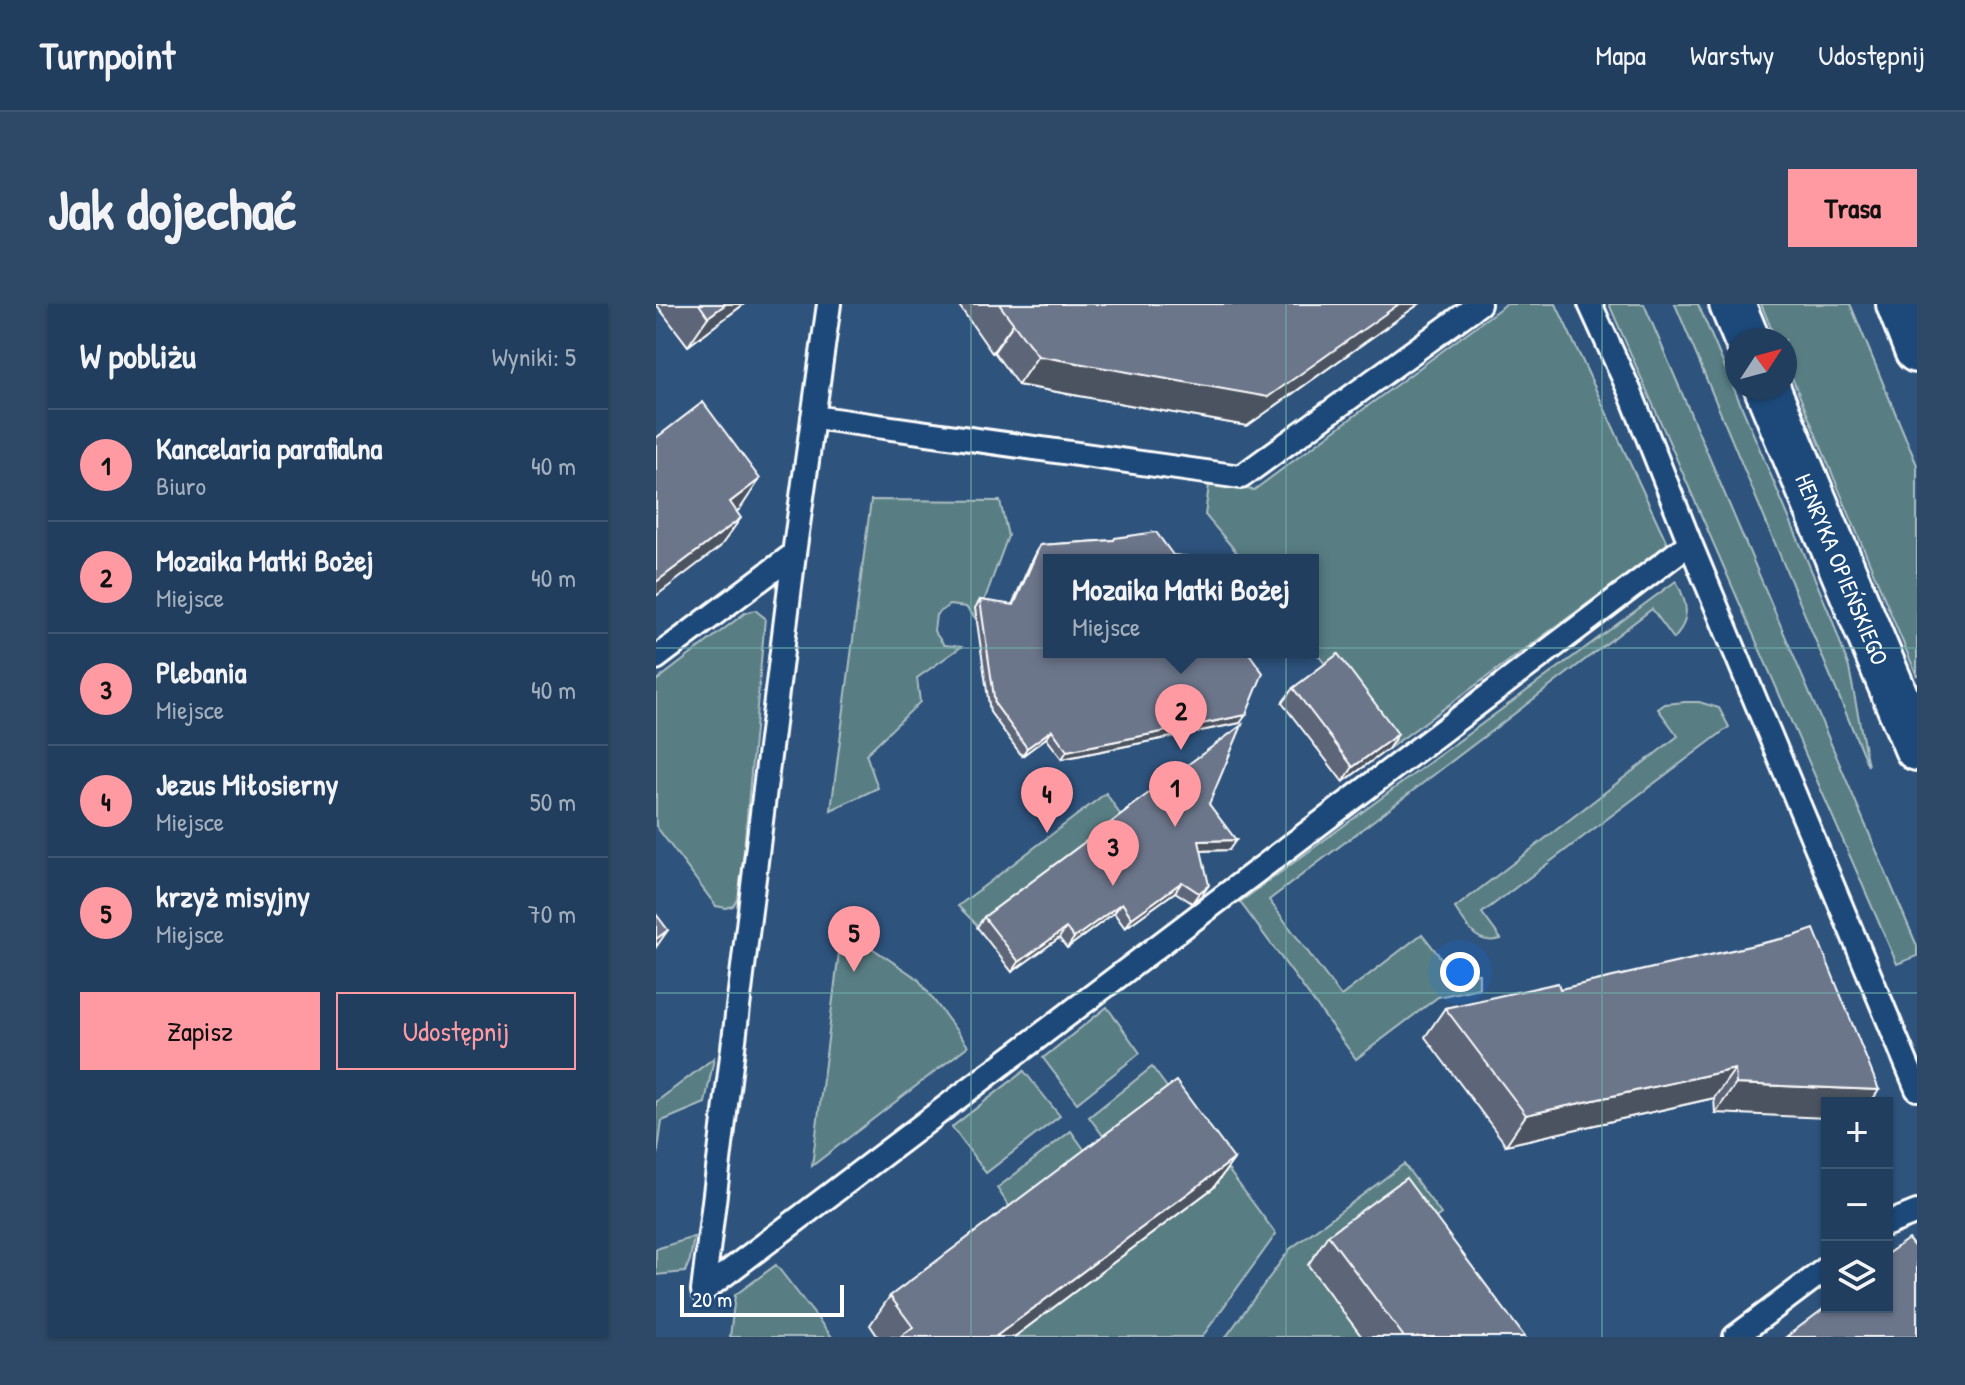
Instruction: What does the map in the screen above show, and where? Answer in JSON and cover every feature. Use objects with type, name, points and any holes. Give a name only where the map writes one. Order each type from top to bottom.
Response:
[{"type":"street","points":[[1732,304],[1742,328]]},
{"type":"street","points":[[1899,304],[1917,350]]},
{"type":"street","name":"HENRYKA OPIEŃSKIEGO","points":[[1772,400],[1917,748]]},
{"type":"lane","points":[[829,304],[794,554],[703,1291],[1690,543]]},
{"type":"lane","points":[[813,417],[1241,477],[1479,304]]},
{"type":"lane","points":[[1590,304],[1630,392],[1917,1089]]},
{"type":"lane","points":[[656,658],[794,554]]},
{"type":"lane","points":[[1893,1222],[1917,1212]]},
{"type":"lane","points":[[1735,1337],[1821,1272]]},
{"type":"green space","points":[[1506,304],[1556,304],[1668,545],[1388,749],[1319,656],[1319,554],[1238,554],[1205,515],[1209,485],[1254,490]]},
{"type":"green space","points":[[1609,304],[1644,304],[1917,946],[1917,956],[1897,964]]},
{"type":"green space","points":[[1675,304],[1698,304],[1725,367],[1725,400],[1739,400],[1832,619],[1849,668],[1868,766]]},
{"type":"green space","points":[[1761,304],[1851,306],[1917,465],[1917,676],[1797,390],[1797,328],[1771,328]]},
{"type":"green space","points":[[871,500],[1000,501],[1008,536],[977,620],[966,607],[949,605],[936,615],[934,631],[944,645],[961,647],[917,678],[920,702],[866,754],[878,788],[831,810]]},
{"type":"green space","points":[[1676,581],[1686,611],[1683,625],[1674,639],[1652,609],[1269,900],[1341,996],[1422,934],[1455,973],[1479,974],[1479,988],[1438,997],[1356,1059],[1240,902]]},
{"type":"green space","points":[[755,610],[765,618],[740,894],[733,906],[726,908],[716,906],[656,826],[656,681],[745,613]]},
{"type":"green space","points":[[1699,702],[1719,708],[1729,727],[1482,913],[1501,939],[1485,940],[1473,933],[1455,908],[1678,736],[1658,709],[1665,704]]},
{"type":"green space","points":[[1106,793],[1123,819],[979,927],[958,906]]},
{"type":"green space","points":[[842,928],[918,979],[968,1046],[812,1166]]},
{"type":"green space","points":[[1107,1007],[1140,1053],[1077,1103],[1043,1058]]},
{"type":"green space","points":[[714,1058],[705,1103],[662,1121],[656,1165],[656,1102]]},
{"type":"green space","points":[[1152,1067],[1276,1234],[1202,1337],[1014,1337],[1213,1188],[1110,1145],[1089,1117]]},
{"type":"green space","points":[[1024,1071],[1060,1116],[986,1173],[952,1127]]},
{"type":"green space","points":[[1071,1131],[1091,1159],[1015,1215],[997,1188]]},
{"type":"green space","points":[[1404,1164],[1441,1214],[1408,1238],[1362,1337],[1226,1337],[1290,1249]]},
{"type":"green space","points":[[694,1237],[685,1272],[656,1275],[656,1249]]},
{"type":"green space","points":[[776,1265],[832,1337],[730,1337],[735,1295]]},
{"type":"building","points":[[699,304],[726,304],[708,317]]},
{"type":"building","points":[[999,304],[1399,304],[1268,397],[1038,356]]},
{"type":"building","points":[[703,402],[760,479],[730,502],[741,518],[656,582],[656,438]]},
{"type":"building","points":[[1156,532],[1172,554],[1043,554],[1043,658],[1252,658],[1263,673],[1246,715],[1067,751],[1052,730],[1027,748],[995,704],[980,600],[1014,605],[1040,545]]},
{"type":"building","points":[[1338,654],[1398,734],[1353,767],[1293,688]]},
{"type":"building","points":[[1242,725],[1209,804],[1236,840],[1199,841],[1209,885],[1199,893],[1182,882],[1132,918],[1122,903],[1074,938],[1066,928],[1019,962],[984,917]]},
{"type":"building","points":[[656,914],[668,930],[656,939]]},
{"type":"building","points":[[1814,929],[1879,1090],[1736,1084],[1735,1069],[1526,1115],[1445,1008],[1558,983],[1560,989]]},
{"type":"building","points":[[1176,1081],[1234,1159],[995,1337],[900,1337],[913,1327],[890,1296]]},
{"type":"building","points":[[1406,1178],[1525,1337],[1404,1337],[1328,1235]]},
{"type":"building","points":[[1908,1239],[1917,1250],[1917,1337],[1786,1337],[1821,1311],[1821,1313],[1893,1313],[1893,1250]]},
{"type":"place","name":"Mozaika Matki Bożej","points":[[1181,750]]},
{"type":"place","name":"Kancelaria parafialna","points":[[1175,827]]},
{"type":"place","name":"Jezus Miłosierny","points":[[1047,833]]},
{"type":"place","name":"Plebania","points":[[1113,886]]},
{"type":"place","name":"krzyż misyjny","points":[[854,972]]}]
